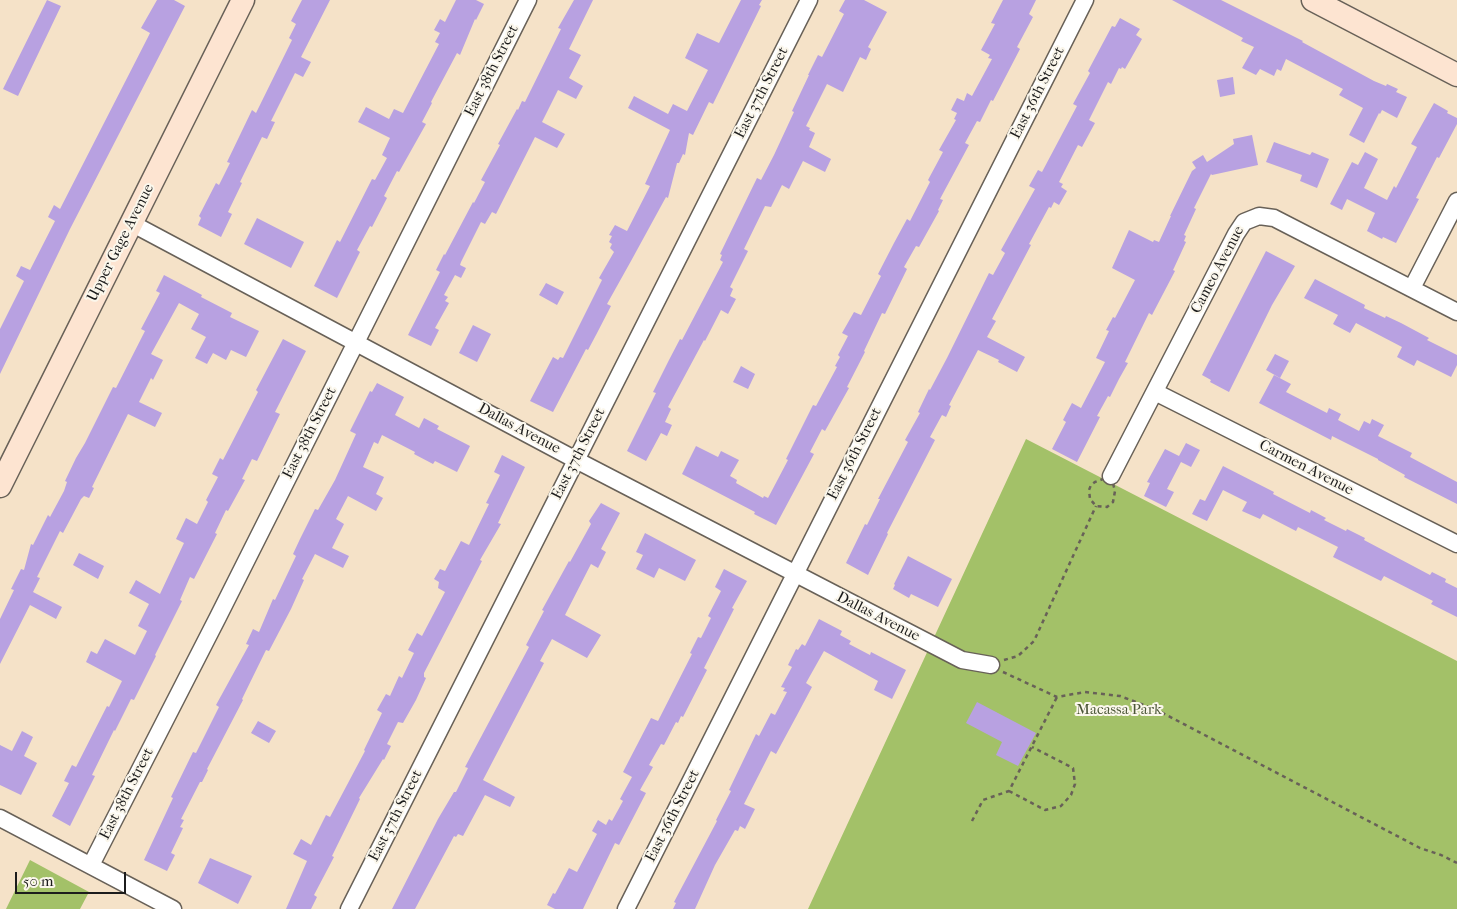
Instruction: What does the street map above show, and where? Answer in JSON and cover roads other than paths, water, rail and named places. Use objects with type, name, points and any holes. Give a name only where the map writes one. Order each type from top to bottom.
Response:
[{"type":"main road","name":"Upper Gage Avenue","points":[[0,486],[244,0]]},
{"type":"main road","points":[[1313,0],[1457,76]]},
{"type":"street","name":"East 38th Street","points":[[91,865],[217,619],[528,0]]},
{"type":"street","name":"East 37th Street","points":[[349,909],[809,0]]},
{"type":"street","name":"East 36th Street","points":[[626,909],[1085,0]]},
{"type":"street","points":[[1412,288],[1457,201]]},
{"type":"street","name":"Cameo Avenue","points":[[1111,476],[1236,234],[1244,222],[1258,216],[1274,218],[1457,312]]},
{"type":"street","name":"Dallas Avenue","points":[[131,223],[794,574],[962,660],[991,665]]},
{"type":"street","name":"Carmen Avenue","points":[[1155,392],[1457,544]]},
{"type":"street","points":[[0,818],[173,909]]},
{"type":"park label","name":"Macassa Park","points":[[1119,710]]}]
